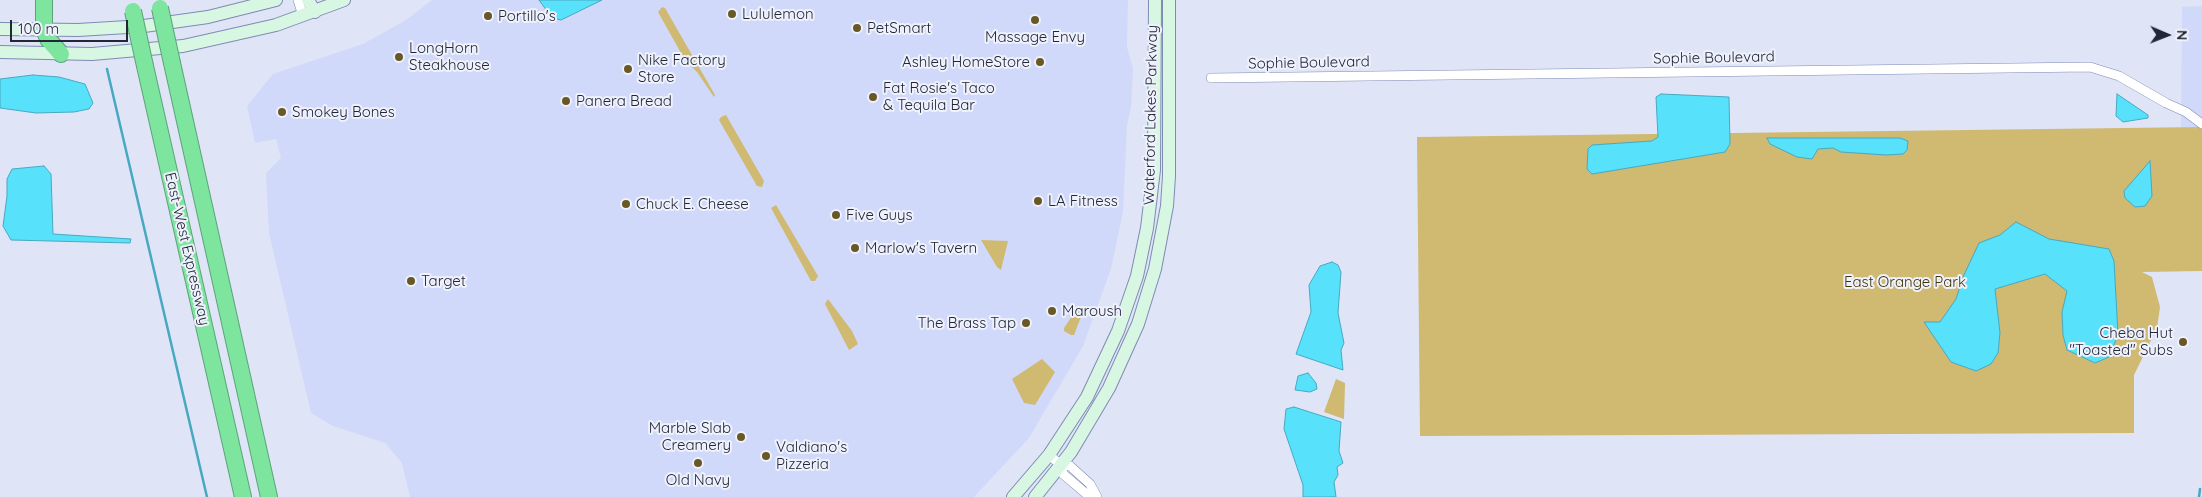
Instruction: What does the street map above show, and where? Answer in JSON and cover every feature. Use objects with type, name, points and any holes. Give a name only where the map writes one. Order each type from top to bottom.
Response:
[{"type":"highway","points":[[44,0],[44,30],[61,54]]},
{"type":"highway","name":"East-West Expressway","points":[[159,4],[269,497]]},
{"type":"highway","name":"East-West Expressway","points":[[132,6],[243,497]]},
{"type":"street","points":[[0,29],[110,29],[174,23],[217,15],[276,0]]},
{"type":"street","points":[[298,0],[303,16]]},
{"type":"street","points":[[308,0],[315,12]]},
{"type":"street","points":[[0,52],[61,54],[122,52],[184,46],[244,34],[315,12],[344,0]]},
{"type":"street","name":"Waterford Lakes Parkway","points":[[1014,497],[1049,455],[1080,409],[1101,371],[1118,331],[1136,276],[1147,228],[1154,170],[1154,0]]},
{"type":"street","name":"Waterford Lakes Parkway","points":[[1035,497],[1061,465],[1092,419],[1119,369],[1138,324],[1151,281],[1162,232],[1169,176],[1169,0]]},
{"type":"street","name":"Sophie Boulevard","points":[[1211,78],[2090,67],[2119,76],[2166,103],[2186,112],[2202,124]]},
{"type":"street","points":[[1136,276],[1151,281]]},
{"type":"street","points":[[1049,455],[1061,465],[1070,466],[1090,484],[1097,497]]},
{"type":"street","points":[[1061,465],[1063,474],[1090,497]]},
{"type":"shaded area","points":[[432,0],[1128,0],[1127,47],[1133,69],[1131,108],[1127,125],[1123,212],[1111,269],[1083,346],[1029,438],[974,497],[410,497],[402,463],[385,443],[333,426],[311,413],[269,233],[266,173],[281,158],[276,139],[255,143],[247,106],[273,74],[363,44],[406,20]]},
{"type":"shaded area","points":[[2202,6],[2202,127],[2181,127],[2182,7]]},
{"type":"green space","points":[[662,7],[665,8],[715,95],[714,97],[697,72],[685,60],[658,12]]},
{"type":"green space","points":[[726,115],[764,181],[762,187],[757,186],[719,120]]},
{"type":"green space","name":"East Orange Park","points":[[2202,127],[2202,271],[2142,272],[2152,277],[2160,307],[2157,328],[2134,375],[2134,433],[1420,436],[1417,137]]},
{"type":"green space","points":[[776,205],[818,276],[815,281],[811,281],[771,208]]},
{"type":"green space","points":[[981,240],[1008,241],[1001,270],[997,267]]},
{"type":"green space","points":[[828,299],[852,331],[858,344],[849,350],[825,304]]},
{"type":"green space","points":[[1078,307],[1084,309],[1074,335],[1071,335],[1064,331],[1064,328]]},
{"type":"green space","points":[[1042,359],[1055,372],[1035,405],[1024,403],[1012,379]]},
{"type":"green space","points":[[1336,379],[1345,383],[1344,419],[1324,412]]},
{"type":"water","points":[[539,0],[602,0],[561,20],[552,18]]},
{"type":"water","points":[[33,75],[59,77],[85,84],[93,103],[89,109],[74,112],[36,113],[0,108],[0,79]]},
{"type":"water","points":[[1661,94],[1729,97],[1730,144],[1725,152],[1592,174],[1587,169],[1588,149],[1592,145],[1652,141],[1658,137],[1656,97]]},
{"type":"water","points":[[2117,94],[2148,115],[2148,118],[2123,122],[2116,116]]},
{"type":"water","points":[[1767,138],[1900,138],[1908,141],[1907,150],[1903,154],[1886,155],[1841,152],[1833,148],[1818,149],[1812,159],[1797,157],[1770,144]]},
{"type":"water","points":[[2150,161],[2152,196],[2145,206],[2135,207],[2125,198],[2124,191]]},
{"type":"water","points":[[44,166],[51,174],[53,234],[131,239],[130,243],[11,240],[3,226],[7,179],[12,169]]},
{"type":"water","points":[[2016,222],[2049,239],[2109,249],[2114,261],[2118,335],[2109,357],[2095,363],[2067,350],[2063,335],[2062,312],[2067,291],[2045,274],[1995,289],[2000,333],[1998,353],[1991,364],[1976,371],[1951,362],[1924,322],[1940,322],[1956,299],[1963,277],[1979,243],[2000,235]]},
{"type":"water","points":[[1332,262],[1338,265],[1341,272],[1338,313],[1344,343],[1341,350],[1343,370],[1296,354],[1311,312],[1309,285],[1320,266]]},
{"type":"water","points":[[1308,373],[1316,383],[1317,389],[1310,392],[1295,390],[1298,376]]},
{"type":"water","points":[[1294,407],[1341,422],[1339,451],[1343,463],[1337,467],[1338,475],[1334,482],[1336,497],[1303,497],[1303,485],[1284,429],[1286,409]]},
{"type":"waterway","points":[[107,69],[207,497]]},
{"type":"waterway","points":[[2199,497],[2200,489]]},
{"type":"place","name":"Lululemon","points":[[732,14]]},
{"type":"place","name":"Portillo's","points":[[488,16]]},
{"type":"place","name":"Massage Envy","points":[[1035,20]]},
{"type":"place","name":"PetSmart","points":[[857,28]]},
{"type":"place","name":"LongHorn Steakhouse","points":[[399,57]]},
{"type":"place","name":"Ashley HomeStore","points":[[1040,62]]},
{"type":"place","name":"Nike Factory Store","points":[[628,69]]},
{"type":"place","name":"Fat Rosie's Taco & Tequila Bar","points":[[873,97]]},
{"type":"place","name":"Panera Bread","points":[[566,101]]},
{"type":"place","name":"Smokey Bones","points":[[282,112]]},
{"type":"place","name":"LA Fitness","points":[[1038,201]]},
{"type":"place","name":"Chuck E. Cheese","points":[[626,204]]},
{"type":"place","name":"Five Guys","points":[[836,215]]},
{"type":"place","name":"Marlow's Tavern","points":[[855,248]]},
{"type":"place","name":"Target","points":[[411,281]]},
{"type":"place","name":"Maroush","points":[[1052,311]]},
{"type":"place","name":"The Brass Tap","points":[[1026,323]]},
{"type":"place","name":"Cheba Hut \"Toasted\" Subs","points":[[2183,342]]},
{"type":"place","name":"Marble Slab Creamery","points":[[741,437]]},
{"type":"place","name":"Valdiano's Pizzeria","points":[[766,456]]},
{"type":"place","name":"Old Navy","points":[[698,463]]}]
